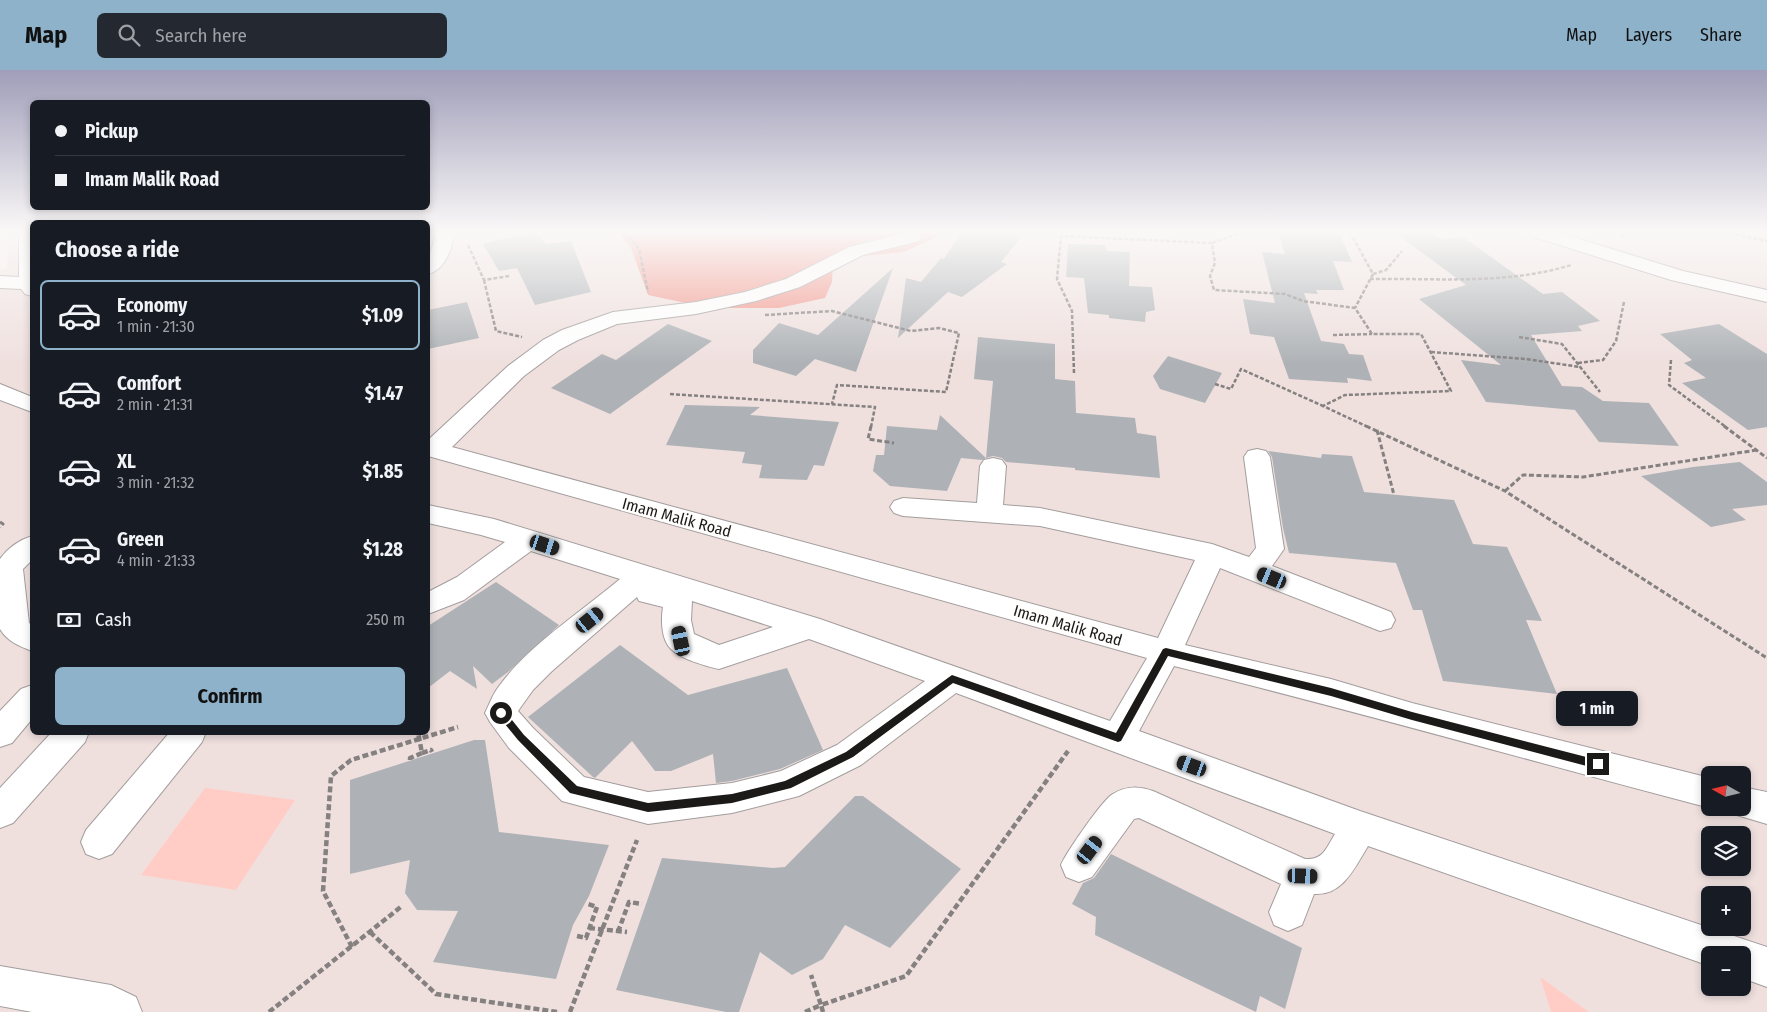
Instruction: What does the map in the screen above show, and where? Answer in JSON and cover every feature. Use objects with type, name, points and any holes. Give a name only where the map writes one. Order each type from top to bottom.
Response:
[{"type":"lane","points":[[431,449],[516,371],[551,345],[614,318],[696,308],[749,297],[809,276]]},
{"type":"lane","points":[[1678,276],[1767,296]]},
{"type":"lane","points":[[0,282],[30,287]]},
{"type":"lane","points":[[0,391],[30,404]]},
{"type":"lane","name":"Imam Malik Road","points":[[431,449],[1166,652],[1331,692],[1412,716],[1701,791]]},
{"type":"lane","points":[[1254,571],[1270,549],[1257,457]]},
{"type":"lane","points":[[988,514],[994,466]]},
{"type":"lane","points":[[903,507],[1040,517],[1212,554],[1380,620]]},
{"type":"lane","points":[[430,514],[484,526],[528,539],[631,586],[649,593],[664,595],[678,602],[676,620],[681,641],[707,654],[719,657],[809,627]]},
{"type":"lane","points":[[430,602],[461,587],[528,539]]},
{"type":"lane","points":[[30,548],[15,559],[9,568],[15,629],[30,638]]},
{"type":"lane","points":[[1118,738],[1166,652],[1212,554]]},
{"type":"lane","points":[[631,586],[809,627],[1360,827],[1708,946]]},
{"type":"lane","points":[[631,586],[546,656],[502,704],[501,713],[521,738],[574,790],[648,808],[732,798],[787,785],[849,754],[952,679]]},
{"type":"lane","points":[[0,733],[30,700]]},
{"type":"lane","points":[[0,812],[70,735]]},
{"type":"lane","points":[[99,842],[188,735]]},
{"type":"lane","points":[[1079,865],[1124,806],[1141,802],[1303,876],[1322,877],[1335,867],[1360,827]]},
{"type":"lane","points":[[1751,804],[1767,808]]},
{"type":"lane","points":[[1288,912],[1303,876]]},
{"type":"lane","points":[[1751,961],[1767,967]]},
{"type":"lane","points":[[0,986],[111,1006],[122,1012]]},
{"type":"path","points":[[482,276],[484,280],[509,276]]},
{"type":"path","points":[[645,276],[649,295],[647,314]]},
{"type":"path","points":[[1058,276],[1072,311],[1074,373]]},
{"type":"path","points":[[1210,276],[1214,290],[1286,294],[1303,301],[1356,308]]},
{"type":"path","points":[[1356,308],[1372,276]]},
{"type":"path","points":[[1370,279],[1512,276]]},
{"type":"path","points":[[1578,364],[1603,360],[1616,341],[1624,302]]},
{"type":"path","points":[[1356,308],[1372,334]]},
{"type":"path","points":[[756,316],[832,311],[911,331],[939,328],[959,332],[946,392],[837,385],[832,404]]},
{"type":"path","points":[[1323,406],[1345,395],[1451,391],[1421,334],[1333,335]]},
{"type":"path","points":[[1519,337],[1562,344],[1600,392]]},
{"type":"path","points":[[1431,352],[1526,359],[1580,367]]},
{"type":"path","points":[[1671,360],[1669,385],[1767,458]]},
{"type":"path","points":[[1215,384],[1231,389],[1241,369],[1505,490],[1767,658]]},
{"type":"path","points":[[670,394],[875,407],[868,440],[894,443]]},
{"type":"path","points":[[1377,430],[1394,495]]},
{"type":"path","points":[[1505,490],[1523,475],[1583,477],[1757,450]]},
{"type":"path","points":[[0,522],[3,524],[0,527]]},
{"type":"path","points":[[805,1012],[906,976],[1086,726]]},
{"type":"path","points":[[352,947],[323,891],[331,776],[351,760],[458,727]]},
{"type":"path","points":[[418,735],[422,753]]},
{"type":"path","points":[[410,760],[410,758],[422,753],[431,750],[432,752]]},
{"type":"path","points":[[570,1012],[637,840]]},
{"type":"path","points":[[618,932],[628,902],[642,904]]},
{"type":"path","points":[[577,936],[586,938],[597,907],[588,904]]},
{"type":"path","points":[[269,1012],[402,906]]},
{"type":"path","points":[[589,928],[627,932]]},
{"type":"path","points":[[370,932],[436,994],[557,1012]]},
{"type":"path","points":[[811,975],[823,1012]]},
{"type":"shaded area","points":[[0,276],[30,276],[30,735],[430,735],[430,276],[1767,276],[1767,1012],[0,1012]]},
{"type":"shaded area","points":[[641,276],[832,276],[832,282],[825,298],[779,308],[709,308],[648,295]]},
{"type":"shaded area","points":[[205,788],[295,800],[236,890],[141,875]]},
{"type":"shaded area","points":[[1540,977],[1589,1012],[1551,1012]]},
{"type":"building","points":[[521,276],[585,276],[591,292],[535,305]]},
{"type":"building","points":[[884,276],[890,276],[856,372],[815,359],[796,376],[753,363],[753,350],[779,323],[818,335]]},
{"type":"building","points":[[926,276],[991,276],[962,297],[948,292],[898,338],[906,278],[921,282]]},
{"type":"building","points":[[1129,276],[1129,286],[1152,287],[1155,310],[1146,312],[1145,322],[1109,318],[1109,315],[1088,313],[1084,278],[1066,277]]},
{"type":"building","points":[[1268,276],[1339,276],[1344,290],[1316,290],[1318,294],[1304,293],[1321,341],[1344,344],[1349,354],[1363,355],[1372,381],[1347,378],[1348,383],[1289,379],[1274,337],[1250,334],[1243,299],[1275,303]]},
{"type":"building","points":[[1454,276],[1518,276],[1543,294],[1562,292],[1600,321],[1578,326],[1582,331],[1531,335],[1562,386],[1582,387],[1603,401],[1649,403],[1679,446],[1599,442],[1575,410],[1486,402],[1461,360],[1501,365],[1419,299],[1466,285]]},
{"type":"building","points":[[467,302],[479,338],[430,349],[430,310]]},
{"type":"building","points":[[668,324],[712,341],[610,414],[551,388],[602,354],[616,360]]},
{"type":"building","points":[[1719,324],[1767,354],[1767,427],[1748,430],[1682,383],[1706,378],[1684,363],[1692,360],[1660,334]]},
{"type":"building","points":[[978,337],[1055,344],[1055,379],[1075,381],[1076,413],[1135,418],[1137,433],[1156,436],[1160,478],[1006,462],[1002,458],[993,456],[986,458],[993,381],[974,379]]},
{"type":"building","points":[[1168,356],[1222,373],[1205,403],[1160,389],[1153,376]]},
{"type":"building","points":[[685,405],[760,407],[750,415],[839,422],[824,466],[814,465],[807,480],[759,478],[762,465],[742,463],[745,452],[666,445]]},
{"type":"building","points":[[940,415],[986,458],[982,460],[961,458],[947,491],[890,486],[873,471],[876,455],[884,455],[887,426],[937,430]]},
{"type":"building","points":[[1268,451],[1321,458],[1322,454],[1352,456],[1364,492],[1454,500],[1473,544],[1507,547],[1542,621],[1526,620],[1557,694],[1443,681],[1422,610],[1413,610],[1396,563],[1289,553],[1283,528],[1272,457]]},
{"type":"building","points":[[1740,462],[1767,482],[1767,505],[1732,509],[1746,520],[1711,527],[1641,476],[1693,467]]},
{"type":"building","points":[[496,582],[559,625],[508,672],[492,684],[473,666],[477,689],[450,671],[430,686],[430,625]]},
{"type":"building","points":[[620,645],[688,695],[787,668],[823,750],[780,769],[716,783],[713,754],[671,771],[655,771],[632,741],[595,778],[593,777],[528,717]]},
{"type":"building","points":[[474,740],[485,740],[499,832],[609,845],[589,896],[573,925],[556,979],[433,962],[458,911],[417,910],[405,893],[410,860],[350,874],[350,780]]},
{"type":"building","points":[[855,796],[863,796],[961,869],[890,948],[845,925],[823,959],[792,975],[760,952],[739,1012],[726,1012],[616,990],[662,858],[773,868],[785,867]]},
{"type":"building","points":[[1111,854],[1302,948],[1285,1009],[1260,996],[1256,1012],[1095,935],[1096,917],[1072,904],[1083,883],[1094,878]]},
{"type":"route","points":[[501,713],[521,738],[574,790],[648,808],[732,798],[787,785],[849,754],[952,679],[1118,738],[1166,652],[1331,692],[1412,716],[1598,764]]}]
